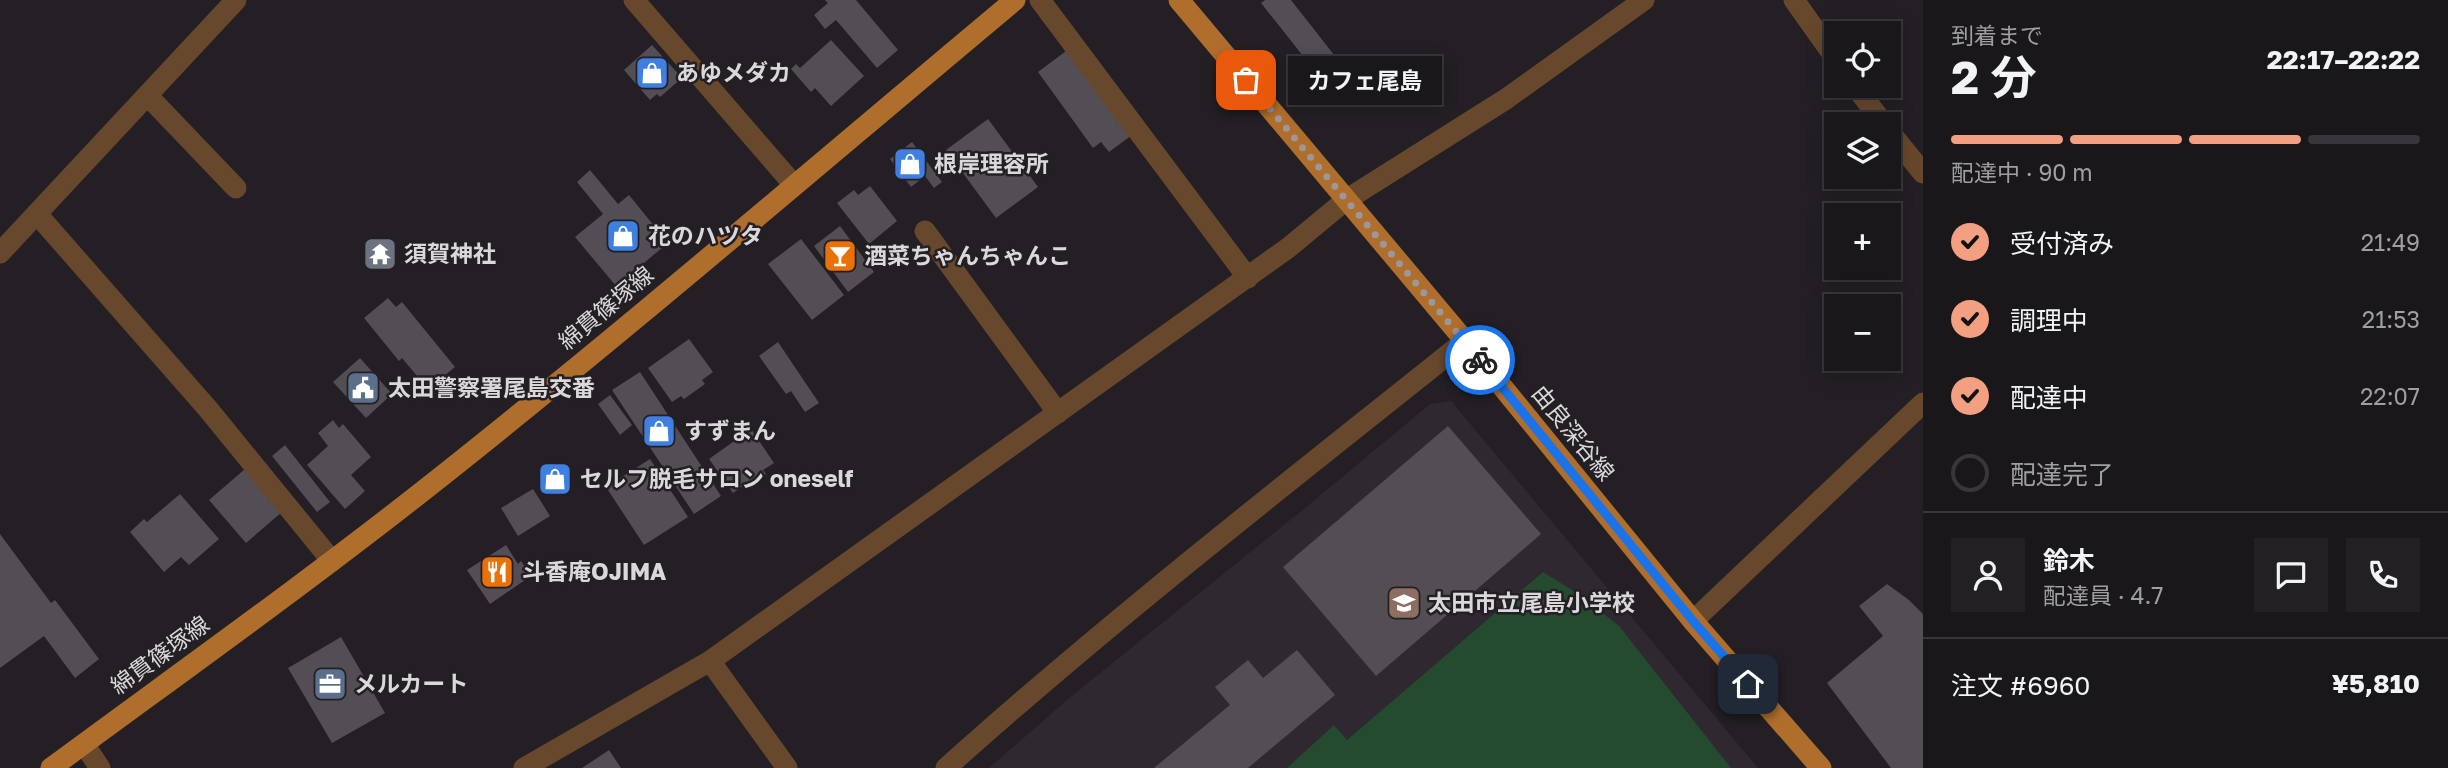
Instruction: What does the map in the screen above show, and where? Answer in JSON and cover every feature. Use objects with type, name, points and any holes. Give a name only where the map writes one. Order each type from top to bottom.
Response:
[{"type":"main road","name":"綿貫篠塚線","points":[[51,768],[332,561],[538,399],[1015,0]]},
{"type":"main road","name":"由良深谷線","points":[[1179,0],[1465,341],[1693,621],[1821,768]]},
{"type":"street","points":[[0,253],[236,0]]},
{"type":"street","points":[[634,0],[794,185]]},
{"type":"street","points":[[1040,0],[1248,278]]},
{"type":"street","points":[[1794,0],[1824,42]]},
{"type":"street","points":[[524,768],[710,661],[1248,278],[1346,200],[1506,99],[1636,2]]},
{"type":"street","points":[[147,95],[236,188]]},
{"type":"street","points":[[1863,98],[1875,112]]},
{"type":"street","points":[[1901,146],[1923,173]]},
{"type":"street","points":[[37,214],[208,409],[332,561]]},
{"type":"street","points":[[925,231],[1058,412]]},
{"type":"street","points":[[946,768],[1150,594],[1465,341]]},
{"type":"street","points":[[1693,621],[1923,403]]},
{"type":"street","points":[[710,661],[787,768]]},
{"type":"street","points":[[84,744],[100,768]]},
{"type":"shaded area","name":"太田市立尾島小学校","points":[[1451,401],[1758,768],[989,768],[1068,699],[1430,404]]},
{"type":"green space","points":[[1543,572],[1577,593],[1619,626],[1731,768],[1287,768],[1334,725],[1347,740]]},
{"type":"building","points":[[825,0],[856,0],[898,50],[877,68],[836,20],[825,29],[814,15],[828,3]]},
{"type":"building","points":[[1265,0],[1291,0],[1338,60],[1318,75],[1261,3]]},
{"type":"building","points":[[831,40],[864,76],[831,106],[815,88],[811,92],[791,69],[796,64],[800,68]]},
{"type":"building","points":[[652,45],[682,78],[660,97],[657,94],[650,100],[624,70]]},
{"type":"building","points":[[1070,48],[1132,135],[1109,152],[1101,142],[1093,148],[1038,72]]},
{"type":"building","points":[[988,119],[1038,187],[996,218],[946,150]]},
{"type":"building","points":[[912,142],[942,182],[934,188],[925,176],[911,187],[890,159]]},
{"type":"building","points":[[590,170],[618,204],[629,195],[668,243],[616,286],[575,237],[603,214],[577,182]]},
{"type":"building","points":[[870,186],[897,221],[869,244],[837,203],[854,190],[858,195]]},
{"type":"building","points":[[840,226],[874,272],[848,292],[814,246]]},
{"type":"building","points":[[801,239],[844,295],[812,320],[768,264]]},
{"type":"building","points":[[388,298],[396,307],[402,302],[455,367],[428,389],[402,358],[399,361],[364,318]]},
{"type":"building","points":[[689,339],[713,372],[702,380],[705,384],[684,399],[681,396],[672,402],[648,368]]},
{"type":"building","points":[[778,342],[819,403],[805,412],[791,391],[786,394],[759,356]]},
{"type":"building","points":[[360,358],[392,394],[366,418],[333,382]]},
{"type":"building","points":[[640,372],[721,496],[694,514],[612,390]]},
{"type":"building","points":[[610,395],[632,425],[620,435],[598,404]]},
{"type":"building","points":[[333,420],[339,428],[343,424],[371,457],[351,475],[365,491],[345,509],[307,465],[328,446],[318,433]]},
{"type":"building","points":[[1448,426],[1541,534],[1376,676],[1283,567]]},
{"type":"building","points":[[751,429],[774,463],[763,470],[766,474],[745,490],[743,486],[733,493],[709,459]]},
{"type":"building","points":[[285,445],[330,502],[317,512],[272,456]]},
{"type":"building","points":[[650,459],[688,517],[644,545],[606,487]]},
{"type":"building","points":[[245,469],[282,512],[246,543],[209,500]]},
{"type":"building","points":[[533,489],[550,516],[518,536],[501,508]]},
{"type":"building","points":[[180,494],[219,539],[189,565],[181,557],[164,572],[130,532],[144,519],[147,522]]},
{"type":"building","points":[[0,534],[51,603],[55,600],[99,659],[75,678],[44,636],[0,668]]},
{"type":"building","points":[[506,545],[518,564],[521,561],[531,576],[490,604],[467,570]]},
{"type":"building","points":[[1887,584],[1923,614],[1923,768],[1891,768],[1827,683],[1883,636],[1859,606]]},
{"type":"building","points":[[341,637],[385,713],[332,743],[288,668]]},
{"type":"building","points":[[1297,650],[1335,695],[1248,768],[1154,768],[1230,705],[1215,687],[1248,660],[1263,678]]},
{"type":"building","points":[[609,750],[621,768],[582,768]]},
{"type":"way so far","points":[[1246,80],[1480,360]]},
{"type":"place","name":"あゆメダカ","points":[[652,73]]},
{"type":"place","name":"カフェ尾島","points":[[1246,80]]},
{"type":"place","name":"根岸理容所","points":[[910,164]]},
{"type":"place","name":"花のハツタ","points":[[623,236]]},
{"type":"place","name":"須賀神社","points":[[380,254]]},
{"type":"place","name":"酒菜ちゃんちゃんこ","points":[[840,256]]},
{"type":"place","name":"太田警察署尾島交番","points":[[363,388]]},
{"type":"place","name":"すずまん","points":[[659,431]]},
{"type":"place","name":"セルフ脱毛サロン oneself","points":[[555,479]]},
{"type":"place","name":"斗香庵OJIMA","points":[[497,572]]},
{"type":"place","name":"太田市立尾島小学校","points":[[1404,603]]},
{"type":"place","name":"メルカート","points":[[330,684]]},
{"type":"route","points":[[1480,360],[1693,621],[1748,684]]}]
